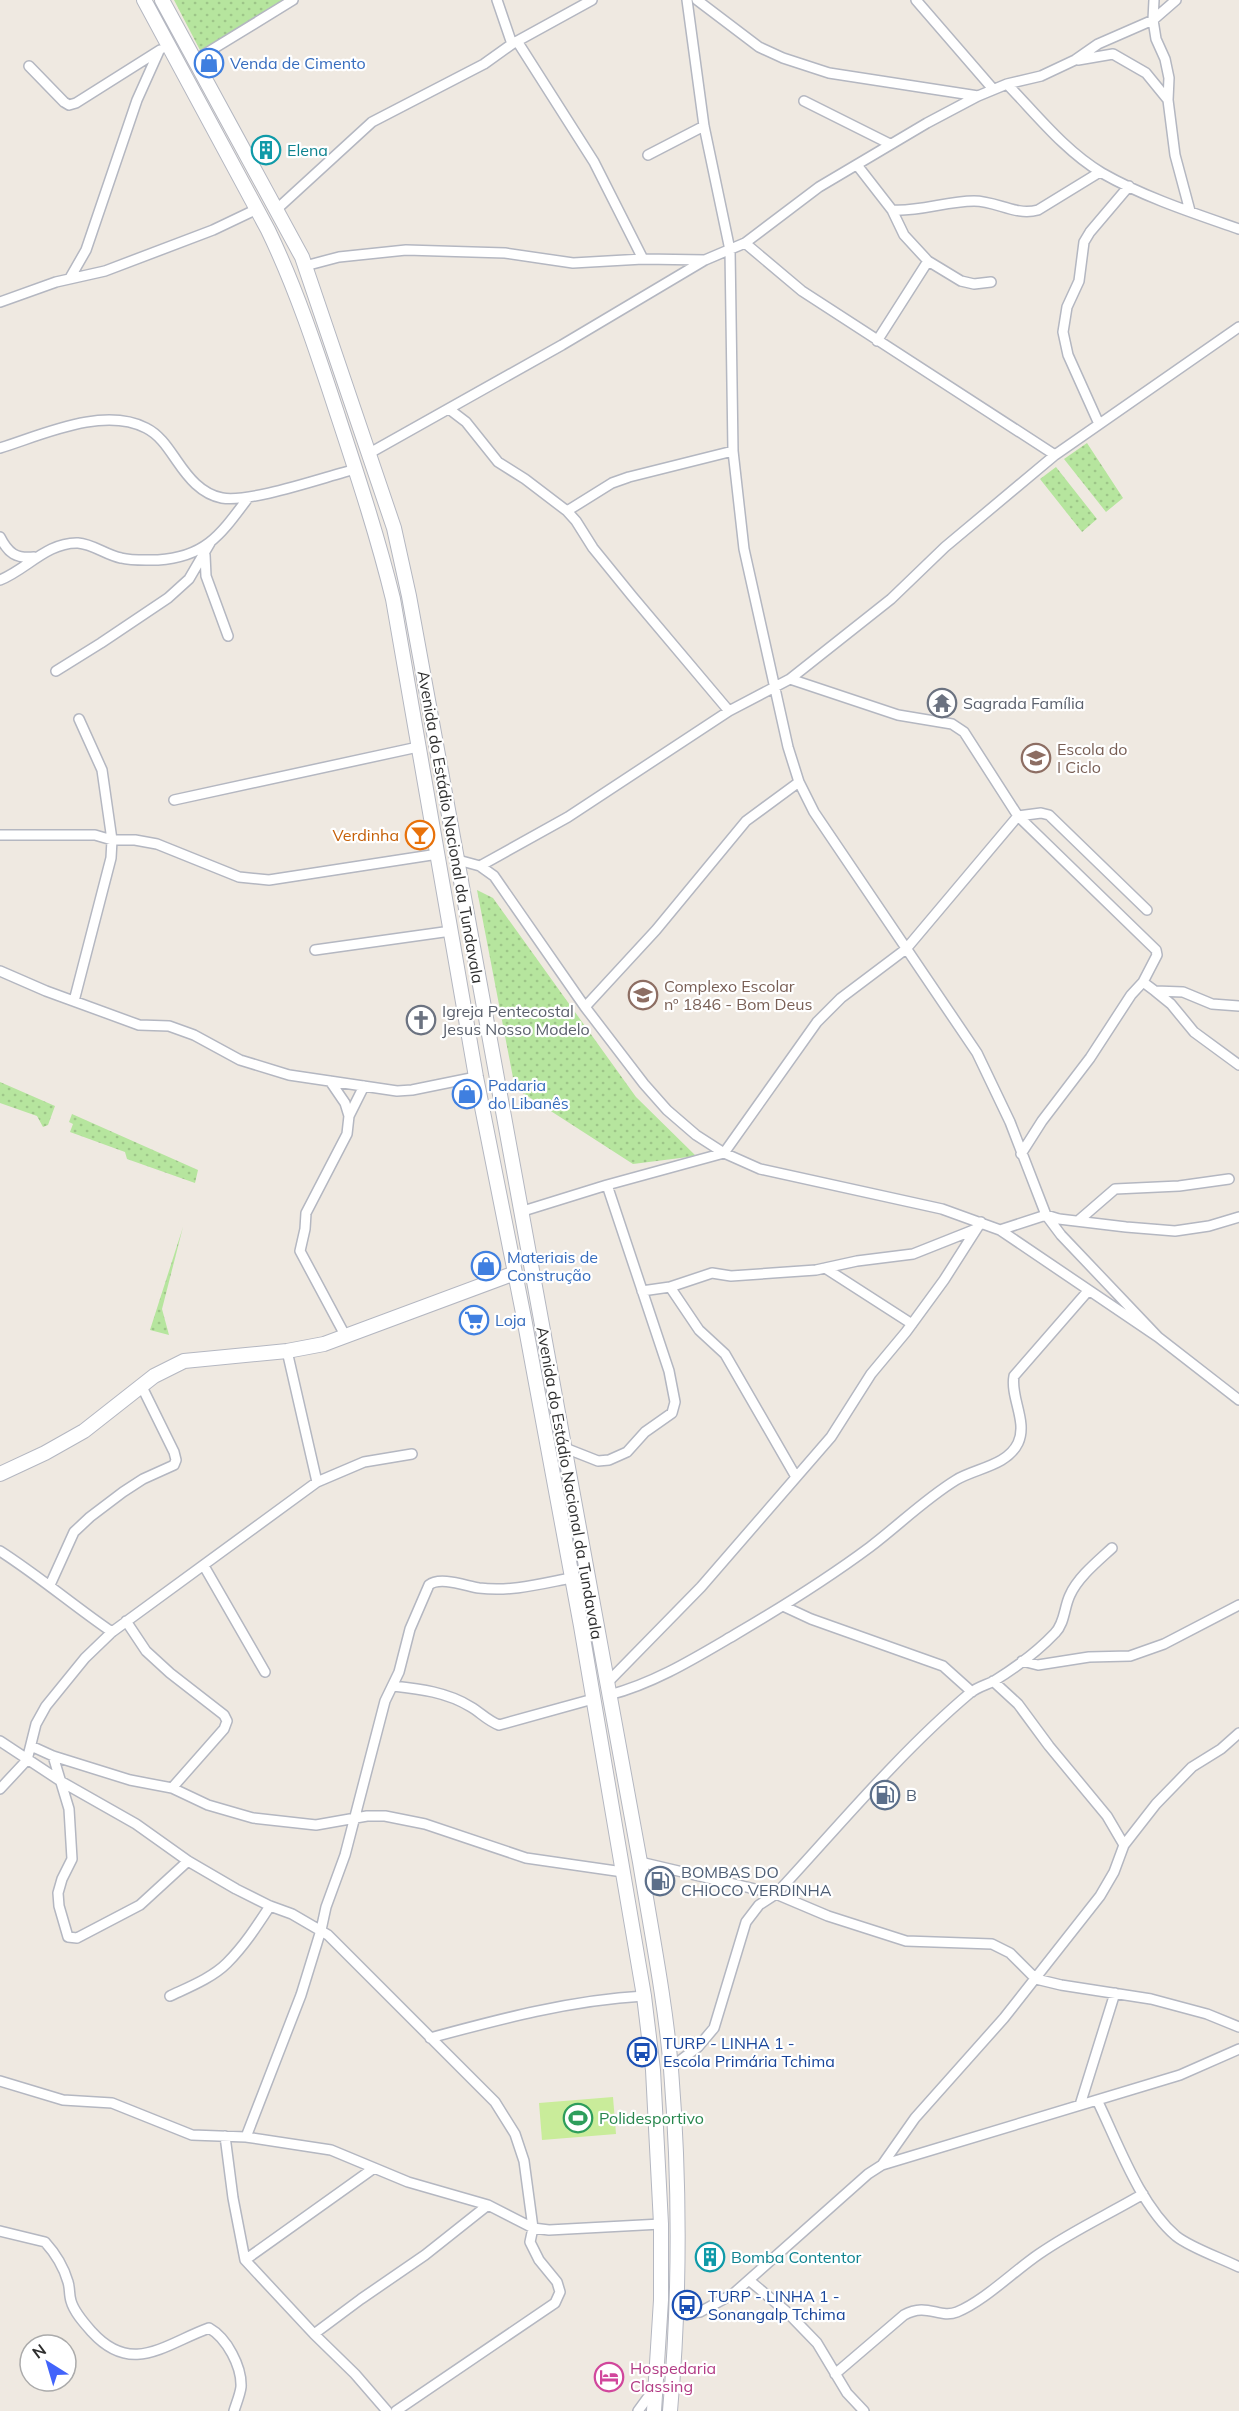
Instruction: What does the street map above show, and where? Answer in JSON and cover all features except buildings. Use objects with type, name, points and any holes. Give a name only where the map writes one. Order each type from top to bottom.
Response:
[{"type":"street","name":"Avenida do Estádio Nacional da Tundavala","points":[[144,0],[164,47],[257,209],[287,268],[377,533],[393,599],[476,1077],[515,1273],[571,1578],[644,1996],[653,2070],[661,2224],[661,2300],[654,2411]]},
{"type":"street","name":"Avenida do Estádio Nacional da Tundavala","points":[[162,0],[277,209],[305,266],[394,528],[409,596],[640,1862],[662,1995],[670,2068],[676,2212],[676,2314],[670,2411]]},
{"type":"street","points":[[195,60],[293,0]]},
{"type":"street","points":[[497,0],[514,42],[594,162],[643,259]]},
{"type":"street","points":[[277,209],[372,122],[484,64],[514,42],[592,0]]},
{"type":"street","points":[[687,0],[704,126],[730,250],[733,451],[744,549],[788,747],[800,782],[814,812],[977,1053],[1010,1122],[1020,1154],[1046,1215],[1061,1235],[1158,1337]]},
{"type":"street","points":[[697,0],[759,48],[783,58],[829,73],[978,96]]},
{"type":"street","points":[[916,0],[993,89]]},
{"type":"street","points":[[1154,0],[1153,20],[1156,39],[1167,69],[1168,100],[1175,155],[1190,211]]},
{"type":"street","points":[[368,454],[562,345],[705,260],[745,243],[819,187],[890,144],[993,89],[1041,76],[1075,60],[1098,44],[1153,20],[1176,0]]},
{"type":"street","points":[[29,66],[69,105],[76,103],[164,47]]},
{"type":"street","points":[[70,278],[86,250],[137,100],[164,47]]},
{"type":"street","points":[[1075,60],[1113,54],[1146,73],[1168,100]]},
{"type":"street","points":[[1007,84],[1053,131],[1100,172],[1239,230]]},
{"type":"street","points":[[804,101],[890,144]]},
{"type":"street","points":[[648,155],[704,126]]},
{"type":"street","points":[[857,165],[892,210],[904,235],[928,261],[961,281],[974,284],[991,282]]},
{"type":"street","points":[[892,210],[906,211],[975,201],[1027,212],[1038,210],[1100,172]]},
{"type":"street","points":[[1099,424],[1068,354],[1063,332],[1066,307],[1081,272],[1084,242],[1129,186]]},
{"type":"street","points":[[0,302],[70,278],[105,271],[213,230],[257,209]]},
{"type":"street","points":[[745,243],[802,291],[1055,456]]},
{"type":"street","points":[[305,266],[339,257],[406,250],[505,253],[573,263],[643,259],[705,260]]},
{"type":"street","points":[[877,341],[928,261]]},
{"type":"street","points":[[480,866],[568,817],[729,711],[790,679],[891,599],[945,547],[1055,456],[1239,327]]},
{"type":"street","points":[[449,409],[466,422],[498,462],[567,511],[576,521],[592,548],[729,711]]},
{"type":"street","points":[[0,448],[38,434],[89,422],[112,419],[129,422],[147,428],[160,438],[188,476],[203,490],[222,498],[248,498],[356,469]]},
{"type":"street","points":[[567,511],[612,483],[733,451]]},
{"type":"street","points":[[0,537],[12,554],[22,559],[77,543],[89,545],[123,559],[168,559],[190,555],[211,541],[227,526],[248,498]]},
{"type":"street","points":[[56,671],[168,598],[189,579],[211,541]]},
{"type":"street","points":[[205,554],[206,576],[228,636]]},
{"type":"street","points":[[0,580],[13,575],[34,557]]},
{"type":"street","points":[[790,679],[898,715],[952,724],[963,732],[1018,816],[1152,945],[1157,955],[1143,982],[1131,995],[1090,1058],[1020,1154]]},
{"type":"street","points":[[74,1001],[111,858],[112,840],[102,770],[79,719]]},
{"type":"street","points":[[174,800],[418,747]]},
{"type":"street","points":[[585,1007],[656,930],[746,821],[800,782]]},
{"type":"street","points":[[520,1212],[724,1153],[817,1022],[840,998],[906,949],[1018,816],[1041,813],[1049,815],[1147,910]]},
{"type":"street","points":[[0,835],[94,835],[112,840],[135,840],[157,844],[239,878],[269,880],[438,854]]},
{"type":"street","points":[[458,860],[480,866],[494,876],[585,1007],[644,1084],[667,1110],[696,1136],[724,1153],[760,1169],[942,1209],[978,1225],[1000,1230],[1158,1337],[1239,1400]]},
{"type":"street","points":[[315,950],[451,931]]},
{"type":"street","points":[[0,971],[139,1025],[169,1026],[211,1042],[240,1060],[289,1075],[397,1091],[476,1077]]},
{"type":"street","points":[[1143,982],[1171,1004],[1194,1032],[1239,1065]]},
{"type":"street","points":[[1155,991],[1183,992],[1212,1004],[1239,1006]]},
{"type":"street","points":[[330,1081],[342,1096],[349,1116]]},
{"type":"street","points":[[346,1336],[300,1251],[306,1228],[306,1213],[347,1134],[349,1116],[364,1086]]},
{"type":"street","points":[[1078,1221],[1115,1188],[1179,1186],[1228,1179]]},
{"type":"street","points":[[565,1448],[598,1461],[609,1460],[627,1452],[645,1432],[672,1413],[675,1402],[669,1371],[607,1185]]},
{"type":"street","points":[[1000,1230],[1046,1215],[1078,1221],[1175,1231],[1209,1226],[1239,1217]]},
{"type":"street","points":[[642,1291],[670,1287],[712,1273],[731,1276],[825,1268],[868,1259],[913,1254],[978,1225]]},
{"type":"street","points":[[608,1689],[701,1587],[831,1437],[871,1374],[944,1280],[978,1225]]},
{"type":"street","points":[[825,1268],[912,1324]]},
{"type":"street","points":[[0,1474],[45,1453],[84,1431],[154,1376],[184,1361],[287,1352],[324,1344],[515,1273]]},
{"type":"street","points":[[670,1287],[699,1330],[725,1354],[796,1477]]},
{"type":"street","points":[[608,1689],[637,1687],[665,1674],[783,1606],[869,1547],[957,1479],[993,1465],[1006,1457],[1018,1444],[1020,1432],[1014,1376],[1088,1291]]},
{"type":"street","points":[[287,1352],[317,1482]]},
{"type":"street","points":[[50,1585],[69,1539],[82,1524],[143,1479],[174,1465],[176,1460],[174,1452],[142,1386]]},
{"type":"street","points":[[0,1789],[27,1760],[36,1724],[46,1706],[85,1658],[112,1632],[317,1482],[364,1462],[412,1454]]},
{"type":"street","points":[[670,2068],[698,2047],[714,2028],[746,1922],[759,1905],[776,1894],[917,1742],[972,1692],[1022,1661],[1057,1631],[1071,1592],[1112,1548]]},
{"type":"street","points":[[0,1551],[112,1632]]},
{"type":"street","points":[[204,1566],[265,1672]]},
{"type":"street","points":[[246,2137],[301,1995],[326,1907],[345,1855],[385,1701],[399,1672],[410,1629],[432,1582],[510,1590],[571,1578]]},
{"type":"street","points":[[1022,1661],[1038,1665],[1089,1657],[1130,1656],[1164,1644],[1239,1605]]},
{"type":"street","points":[[783,1606],[942,1666],[972,1692]]},
{"type":"street","points":[[126,1621],[146,1651],[170,1673],[224,1714],[227,1721],[224,1729],[172,1788]]},
{"type":"street","points":[[993,1681],[1018,1704],[1049,1746],[1107,1816],[1124,1845]]},
{"type":"street","points":[[393,1686],[428,1690],[451,1696],[499,1725],[593,1699]]},
{"type":"street","points":[[882,2165],[915,2118],[1036,1979],[1100,1896],[1114,1872],[1124,1845],[1156,1804],[1192,1767],[1221,1749],[1239,1733]]},
{"type":"street","points":[[0,1741],[62,1782],[136,1824],[188,1861],[270,1906],[292,1914],[321,1930],[339,1945],[495,2102],[515,2134],[524,2161],[533,2228],[530,2242],[538,2260],[557,2282],[561,2292],[555,2303],[396,2411]]},
{"type":"street","points":[[31,1746],[53,1756],[130,1780],[172,1788],[208,1805],[253,1818],[316,1825],[367,1816],[395,1818],[425,1824],[526,1858],[623,1872]]},
{"type":"street","points":[[53,1756],[69,1809],[72,1859],[58,1893],[59,1906],[68,1937],[77,1938],[140,1905],[188,1861]]},
{"type":"street","points":[[640,1862],[776,1894],[828,1916],[906,1941],[992,1944],[1010,1953],[1036,1979],[1151,1999],[1196,2011],[1239,2027]]},
{"type":"street","points":[[170,1996],[198,1983],[226,1964],[270,1906]]},
{"type":"street","points":[[1080,2105],[1115,1993]]},
{"type":"street","points":[[430,2038],[512,2016],[607,1998],[644,1996]]},
{"type":"street","points":[[676,2314],[700,2312],[716,2305],[750,2281],[868,2174],[882,2165],[1180,2075],[1239,2049]]},
{"type":"street","points":[[0,2081],[63,2100],[112,2103],[192,2135],[246,2137],[331,2150],[408,2182],[488,2205],[533,2228],[549,2230],[661,2224]]},
{"type":"street","points":[[1096,2100],[1143,2194],[1164,2224],[1178,2238],[1239,2267]]},
{"type":"street","points":[[225,2136],[244,2260],[355,2374],[387,2411]]},
{"type":"street","points":[[244,2260],[374,2168]]},
{"type":"street","points":[[835,2374],[904,2314],[914,2309],[924,2308],[949,2314],[958,2312],[1042,2252],[1143,2194]]},
{"type":"street","points":[[315,2334],[425,2255],[488,2205]]},
{"type":"street","points":[[0,2230],[45,2242],[69,2283],[71,2302],[82,2321],[99,2340],[120,2354],[137,2356],[158,2350],[209,2328],[217,2333],[226,2344],[237,2366],[241,2386],[234,2411]]},
{"type":"street","points":[[750,2281],[787,2312],[817,2343],[847,2393],[864,2411]]},
{"type":"street","points":[[638,2411],[656,2386]]},
{"type":"green space","points":[[174,0],[283,0],[201,52]]},
{"type":"green space","points":[[1087,443],[1123,498],[1106,512],[1064,459]]},
{"type":"green space","points":[[1056,467],[1097,519],[1082,532],[1040,479]]},
{"type":"green space","points":[[477,890],[493,898],[636,1097],[696,1156],[633,1164],[515,1088]]},
{"type":"green space","points":[[0,1082],[55,1106],[48,1125],[43,1127],[37,1116],[0,1103]]},
{"type":"green space","points":[[72,1114],[198,1170],[195,1183],[127,1159],[125,1152],[70,1132],[73,1124],[69,1122]]},
{"type":"green space","points":[[183,1227],[162,1309],[169,1335],[150,1330]]},
{"type":"green space","name":"Polidesportivo","points":[[613,2097],[616,2134],[542,2140],[539,2103]]},
{"type":"place","name":"Venda de Cimento","points":[[209,63]]},
{"type":"place","name":"Elena","points":[[266,150]]},
{"type":"place","name":"Sagrada Família","points":[[942,703]]},
{"type":"place","name":"Escola do I Ciclo","points":[[1036,758]]},
{"type":"place","name":"Verdinha","points":[[420,835]]},
{"type":"place","name":"Complexo Escolar nº 1846 - Bom Deus","points":[[643,995]]},
{"type":"place","name":"Igreja Pentecostal Jesus Nosso Modelo","points":[[421,1020]]},
{"type":"place","name":"Padaria do Libanês","points":[[467,1094]]},
{"type":"place","name":"Materiais de Construção","points":[[486,1266]]},
{"type":"place","name":"Loja","points":[[474,1320]]},
{"type":"place","name":"B","points":[[885,1795]]},
{"type":"place","name":"BOMBAS DO CHIOCO VERDINHA","points":[[660,1881]]},
{"type":"place","name":"TURP - LINHA 1 - Escola Primária Tchima","points":[[642,2052]]},
{"type":"place","name":"Polidesportivo","points":[[578,2118]]},
{"type":"place","name":"Bomba Contentor","points":[[710,2257]]},
{"type":"place","name":"TURP - LINHA 1 - Sonangalp Tchima","points":[[687,2305]]},
{"type":"place","name":"Hospedaria Classing","points":[[609,2377]]}]
